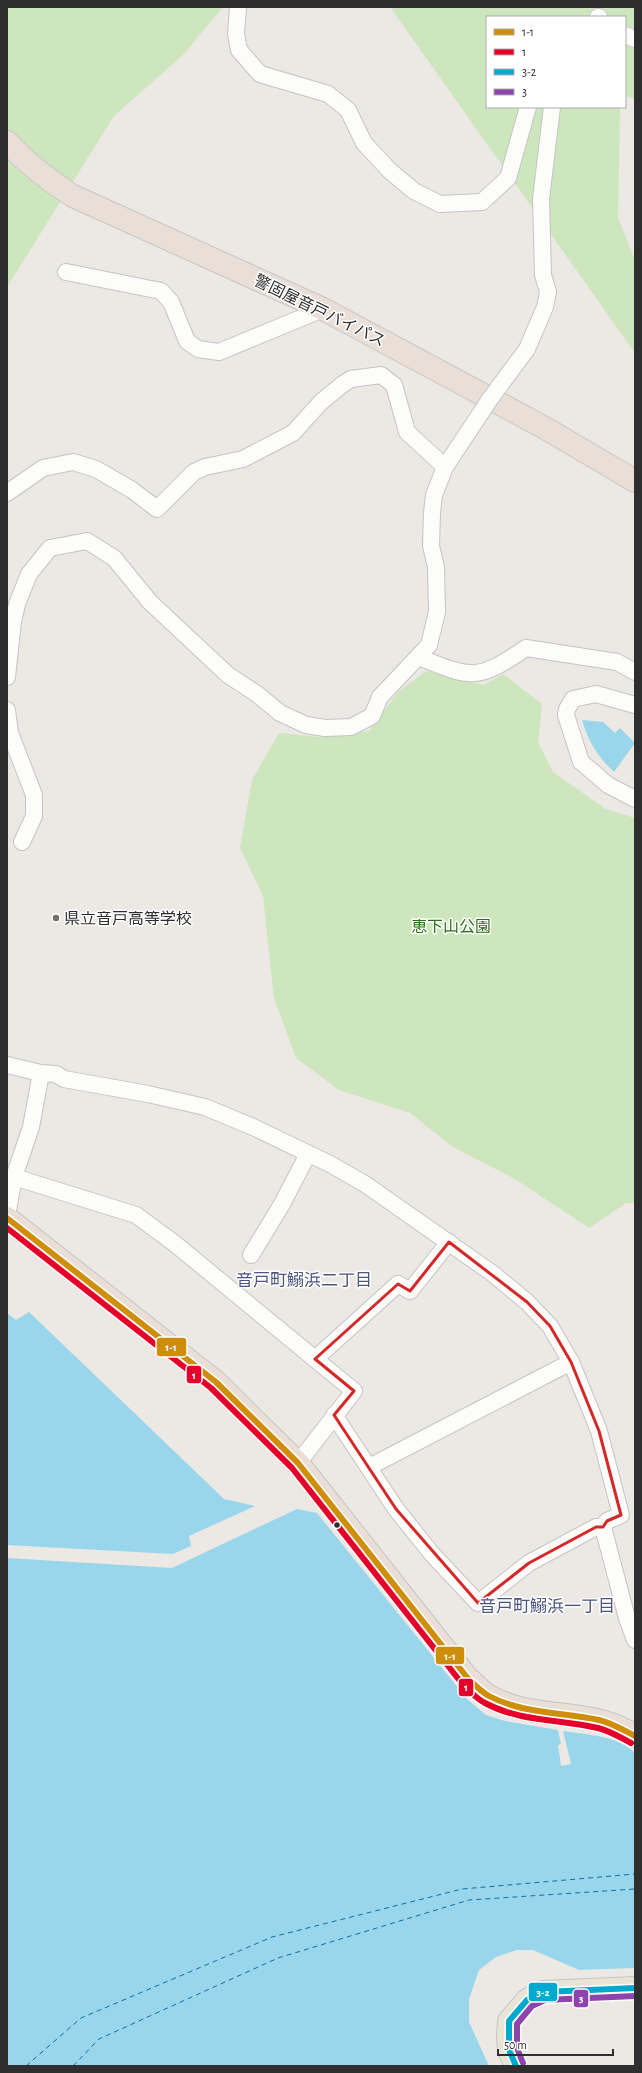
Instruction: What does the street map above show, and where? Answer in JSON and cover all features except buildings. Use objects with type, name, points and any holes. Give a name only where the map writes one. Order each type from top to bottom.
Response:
[{"type":"highway","name":"警固屋音戸バイパス","points":[[7,142],[23,160],[45,178],[73,196],[323,309],[512,409],[635,480]]},
{"type":"highway","points":[[7,1217],[216,1382],[298,1463],[466,1676],[488,1696],[504,1703],[526,1708],[610,1722],[635,1736]]},
{"type":"main road","points":[[516,2066],[510,2050],[508,2035],[509,2021],[527,2000],[543,1992],[635,1988]]},
{"type":"street","points":[[238,7],[236,34],[239,50],[260,74],[328,94],[348,110],[364,143],[390,171],[414,191],[440,204],[482,202],[508,178],[528,108]]},
{"type":"street","points":[[7,677],[13,622],[29,574],[50,548],[87,541],[114,558],[150,602],[228,675],[257,694],[280,713],[306,724],[325,728],[351,726],[372,716],[380,697],[429,645],[437,612],[436,567],[431,546],[434,495],[449,461],[490,399],[527,350],[545,307],[548,292],[543,275],[541,198],[552,108]]},
{"type":"street","points":[[66,272],[161,291],[172,302],[187,341],[198,349],[218,352],[323,309]]},
{"type":"street","points":[[7,493],[43,468],[73,462],[96,469],[132,490],[157,509],[194,472],[205,467],[244,459],[293,432],[321,402],[351,379],[380,375],[394,385],[407,432],[449,461]]},
{"type":"street","points":[[418,657],[458,673],[477,674],[498,666],[526,648],[617,662],[635,672]]},
{"type":"street","points":[[635,705],[596,694],[573,699],[567,708],[566,715],[581,762],[608,785],[635,799]]},
{"type":"street","points":[[7,710],[10,733],[34,795],[34,816],[22,842]]},
{"type":"street","points":[[7,1064],[41,1073],[56,1074],[64,1079],[156,1095],[205,1107],[308,1154],[365,1184],[492,1273],[527,1302],[550,1326],[571,1362],[598,1431],[622,1515],[607,1521],[604,1527],[627,1618],[635,1640]]},
{"type":"street","points":[[7,1217],[14,1177],[30,1127],[41,1073]]},
{"type":"street","points":[[251,1255],[282,1204],[308,1154]]},
{"type":"street","points":[[14,1177],[136,1215],[174,1243],[354,1391],[298,1463]]},
{"type":"street","points":[[315,1359],[398,1284],[410,1291],[449,1242]]},
{"type":"street","points":[[368,1467],[571,1362]]},
{"type":"street","points":[[334,1415],[396,1509],[432,1554],[478,1603],[529,1563],[596,1527],[604,1527]]},
{"type":"highlighted area","points":[[449,1242],[527,1302],[550,1326],[571,1362],[599,1431],[621,1515],[607,1521],[603,1527],[596,1527],[529,1563],[478,1603],[396,1509],[334,1415],[354,1391],[315,1359],[398,1284],[410,1291]]},
{"type":"green space","points":[[7,7],[223,7],[183,55],[114,116],[7,287]]},
{"type":"green space","points":[[390,7],[635,7],[635,100],[626,96],[626,16],[486,16],[486,108],[620,108],[618,217],[635,261],[635,353]]},
{"type":"green space","name":"恵下山公園","points":[[426,671],[484,685],[503,674],[542,704],[538,742],[553,772],[606,809],[635,818],[635,1203],[626,1203],[589,1228],[515,1179],[453,1147],[410,1113],[339,1090],[296,1058],[274,998],[263,896],[240,848],[252,780],[279,733],[319,737],[369,731],[398,692]]},
{"type":"water","points":[[582,720],[603,722],[615,733],[620,728],[635,743],[614,772],[594,748],[587,735]]},
{"type":"water","points":[[29,1312],[224,1499],[255,1506],[189,1536],[191,1546],[173,1554],[7,1545],[7,1313],[16,1320]]},
{"type":"water","points":[[297,1509],[317,1513],[468,1700],[486,1715],[505,1721],[558,1730],[561,1744],[558,1745],[561,1766],[571,1764],[563,1731],[611,1739],[628,1747],[635,1753],[635,1968],[579,1970],[533,1950],[517,1950],[496,1957],[479,1970],[469,1999],[469,2022],[489,2066],[7,2066],[7,1558],[172,1568]]},
{"type":"ferry route","points":[[26,2066],[81,2018],[272,1937],[462,1889],[635,1874]]},
{"type":"ferry route","points":[[73,2066],[99,2039],[278,1958],[469,1900],[635,1889]]},
{"type":"transit line","name":"1-1","points":[[7,1218],[216,1382],[298,1463],[466,1676],[480,1689],[489,1696],[515,1706],[543,1712],[604,1721],[635,1736]]},
{"type":"transit line","name":"1","points":[[7,1228],[211,1388],[292,1468],[460,1681],[481,1701],[512,1714],[598,1728],[611,1732],[631,1743]]},
{"type":"transit line","name":"3-2","points":[[516,2066],[509,2050],[509,2021],[527,2000],[543,1992],[635,1988]]},
{"type":"transit line","name":"3","points":[[523,2063],[517,2048],[517,2024],[532,2006],[545,2000],[635,1996]]},
{"type":"place","name":"県立音戸高等学校","points":[[56,918]]},
{"type":"district","name":"音戸町鰯浜二丁目","points":[[304,1280]]},
{"type":"district","name":"音戸町鰯浜一丁目","points":[[547,1606]]}]
